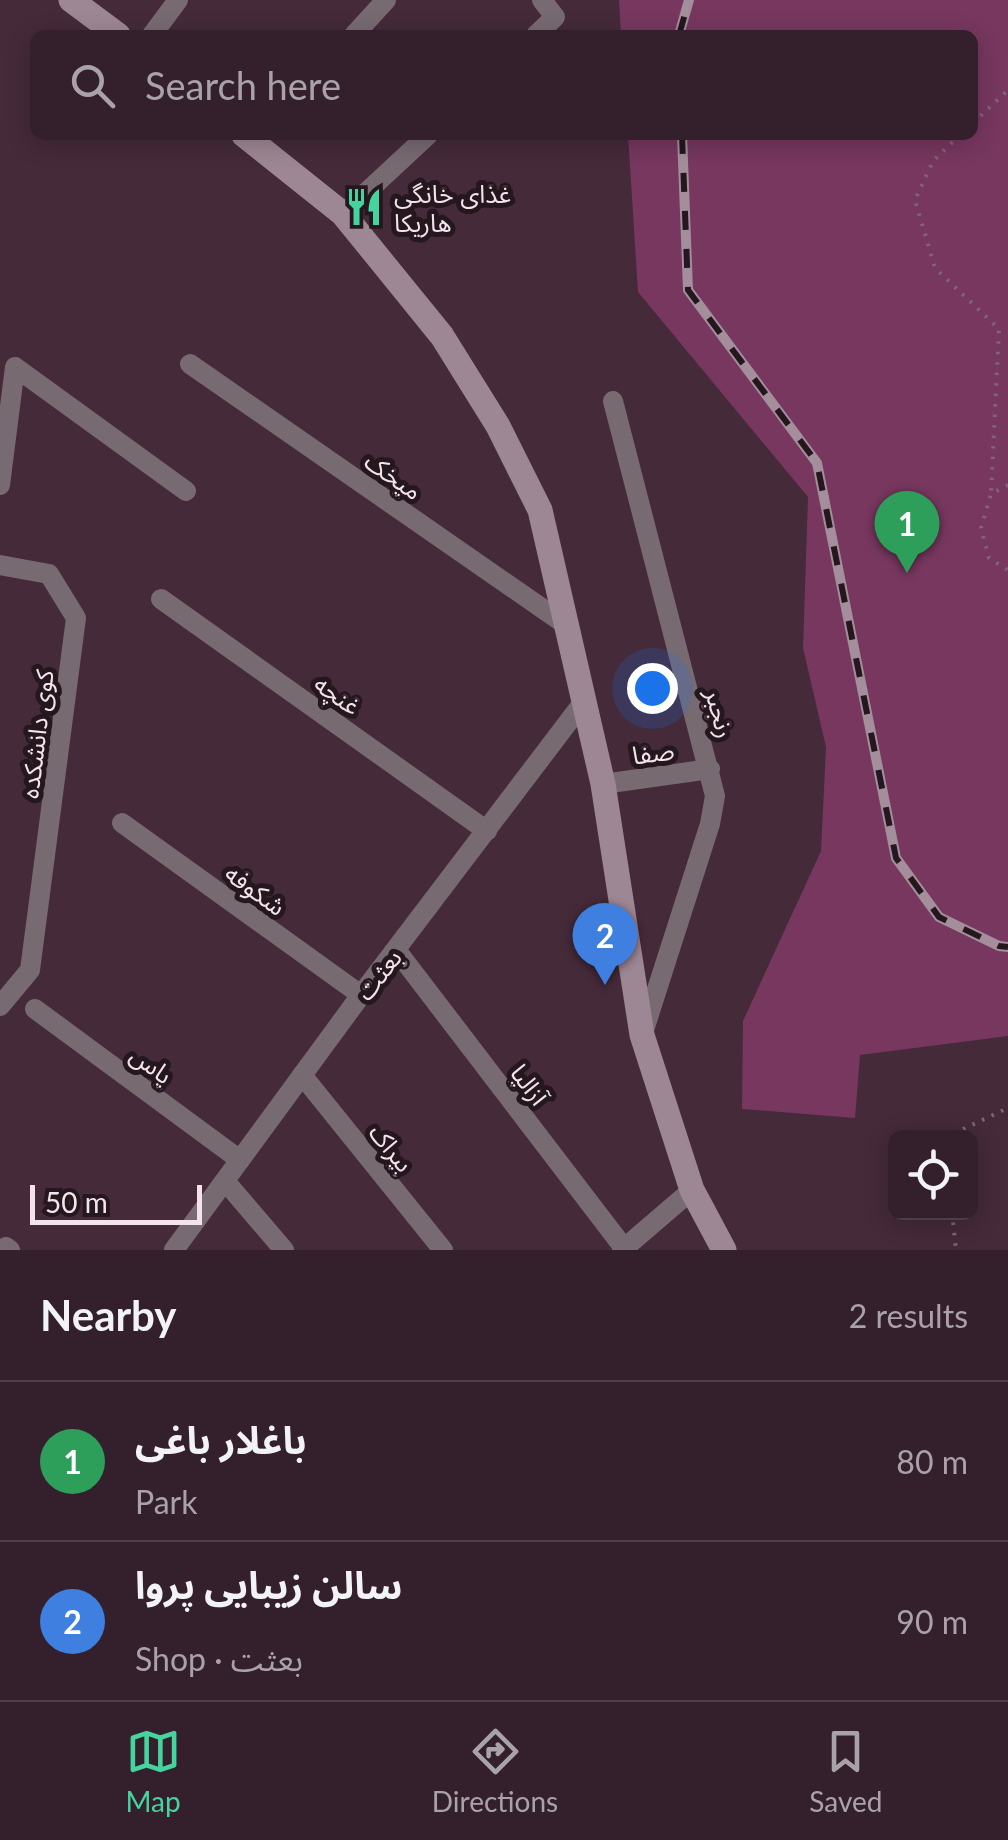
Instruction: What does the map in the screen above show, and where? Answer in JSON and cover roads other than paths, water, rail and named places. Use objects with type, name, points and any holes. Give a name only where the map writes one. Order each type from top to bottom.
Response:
[{"type":"main road","points":[[72,0],[111,30]]},
{"type":"main road","points":[[256,140],[343,214],[442,336],[498,426],[540,510],[604,784],[642,1034],[692,1190],[724,1250]]},
{"type":"street","points":[[156,30],[178,0]]},
{"type":"street","points":[[359,30],[386,0]]},
{"type":"street","points":[[541,30],[555,17],[542,0]]},
{"type":"street","points":[[343,214],[423,140]]},
{"type":"street","name":"میخک","points":[[190,364],[569,627]]},
{"type":"street","points":[[0,485],[15,367],[186,491]]},
{"type":"street","name":"رنجبر","points":[[614,401],[715,796],[710,824],[642,1034]]},
{"type":"street","name":"کوی دانشکده","points":[[0,565],[49,574],[76,618],[30,970],[0,1006]]},
{"type":"street","name":"غنچه","points":[[161,598],[487,831]]},
{"type":"street","name":"بعثت","points":[[174,1250],[361,995],[586,700]]},
{"type":"street","name":"صفا","points":[[604,784],[710,769]]},
{"type":"street","name":"شکوفه","points":[[122,823],[361,995]]},
{"type":"street","name":"آزالیا","points":[[396,951],[623,1249],[692,1190]]},
{"type":"street","name":"یاس","points":[[35,1009],[240,1160]]},
{"type":"street","name":"بیراک","points":[[302,1075],[443,1250]]},
{"type":"street","points":[[225,1180],[284,1250]]},
{"type":"railway","points":[[680,30],[689,0]]},
{"type":"railway","points":[[682,140],[688,290],[817,463],[896,858],[939,917],[1008,947]]},
{"type":"place","name":"غذای خانگی هاریکا","points":[[364,207]]},
{"type":"place","name":"باغلار باغی","points":[[907,573]]},
{"type":"place","name":"سالن زيبايى پروا","points":[[605,985]]}]
